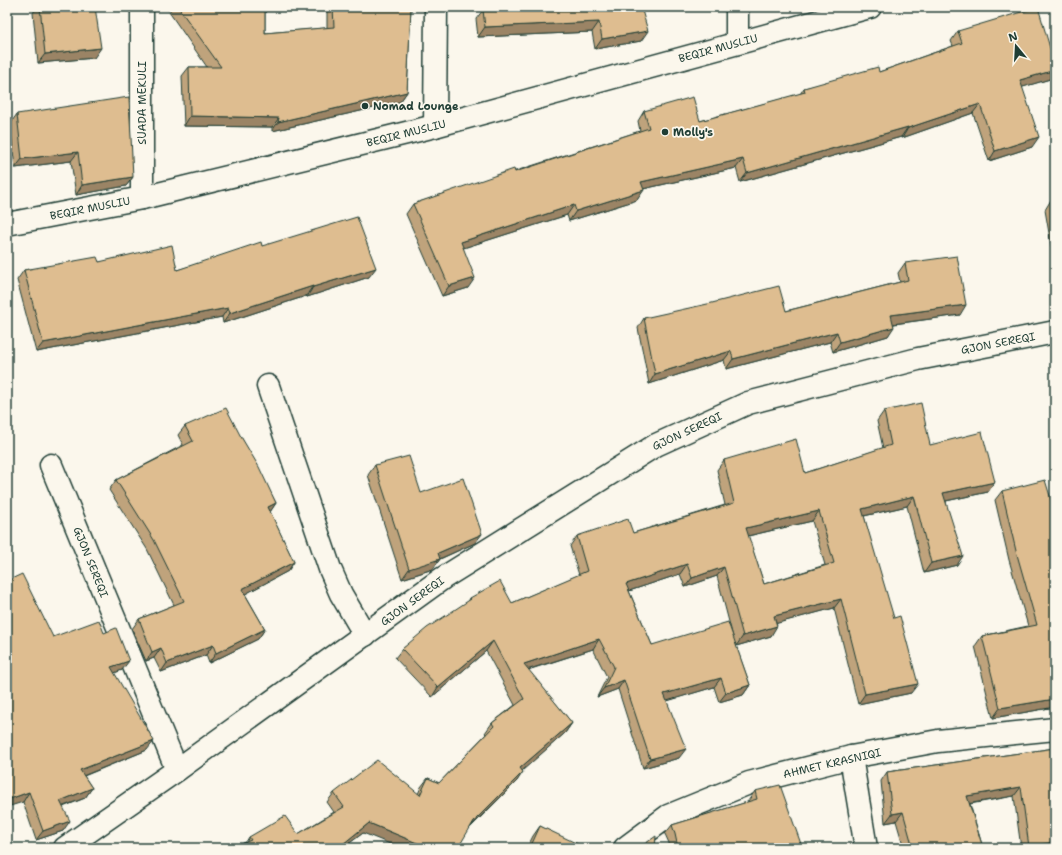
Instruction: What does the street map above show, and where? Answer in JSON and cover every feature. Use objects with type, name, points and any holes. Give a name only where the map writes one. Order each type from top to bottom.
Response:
[{"type":"street","name":"SUADA MEKULI","points":[[142,7],[142,198]]},
{"type":"street","points":[[435,126],[436,7]]},
{"type":"street","points":[[737,7],[737,43]]},
{"type":"street","name":"BEQIR MUSLIU","points":[[7,224],[142,198],[435,126],[870,7]]},
{"type":"street","name":"GJON SEREQI","points":[[65,848],[444,578],[656,445],[748,403],[918,359],[1055,332]]},
{"type":"street","points":[[268,386],[325,555],[341,594],[365,635]]},
{"type":"street","name":"GJON SEREQI","points":[[51,465],[176,770]]},
{"type":"street","name":"AHMET KRASNIQI","points":[[625,848],[668,816],[749,783],[851,757],[938,741],[1055,729]]},
{"type":"street","points":[[851,757],[866,848]]},
{"type":"building","points":[[40,7],[95,7],[101,48],[45,54]]},
{"type":"building","points":[[178,7],[265,7],[265,33],[334,27],[333,7],[411,7],[407,92],[278,122],[279,118],[190,116],[189,67],[221,67]]},
{"type":"building","points":[[498,7],[641,7],[648,31],[602,39],[599,22],[485,27],[483,10]]},
{"type":"building","points":[[1038,7],[1055,65],[1055,70],[1020,80],[1039,137],[995,151],[980,104],[908,128],[747,173],[743,159],[641,182],[644,190],[576,211],[574,205],[461,242],[475,278],[449,286],[413,204],[514,169],[515,172],[649,128],[644,111],[693,97],[700,121],[805,92],[804,88],[878,67],[879,72],[962,43],[958,31]]},
{"type":"building","points":[[129,97],[133,177],[82,185],[78,152],[22,159],[17,114]]},
{"type":"building","points":[[1055,199],[1055,221],[1051,200]]},
{"type":"building","points":[[357,217],[376,268],[313,286],[230,313],[228,308],[43,343],[24,270],[97,257],[99,262],[172,245],[177,270],[261,242],[262,246]]},
{"type":"building","points":[[957,256],[966,305],[891,315],[894,327],[840,342],[837,332],[733,359],[731,351],[655,374],[644,318],[779,286],[786,311],[908,280],[905,263]]},
{"type":"building","points":[[921,403],[930,445],[982,432],[995,482],[943,493],[963,556],[931,563],[914,496],[862,509],[894,618],[900,616],[918,684],[865,694],[841,599],[774,616],[777,626],[743,636],[724,567],[692,578],[687,564],[626,584],[652,645],[728,622],[750,685],[726,693],[721,678],[664,694],[686,749],[650,759],[624,680],[604,688],[614,667],[599,639],[524,664],[572,723],[520,768],[523,772],[474,821],[458,848],[429,848],[369,823],[338,848],[232,848],[251,840],[249,837],[285,816],[298,834],[344,807],[334,793],[377,760],[420,795],[428,778],[439,783],[494,726],[492,723],[524,699],[493,641],[438,687],[402,649],[427,628],[471,599],[470,598],[500,581],[512,603],[587,571],[577,536],[628,519],[633,533],[734,503],[724,460],[796,439],[805,473],[891,445],[884,411]],"holes":[[[819,511],[834,563],[764,584],[746,528]]]},
{"type":"building","points":[[226,408],[259,467],[276,503],[268,507],[294,562],[242,589],[265,629],[216,653],[213,645],[167,663],[161,648],[152,652],[139,619],[184,601],[154,540],[116,480],[193,441],[185,426]]},
{"type":"building","points":[[409,456],[421,493],[463,478],[482,534],[438,553],[440,559],[409,569],[375,465]]},
{"type":"building","points":[[1045,480],[1055,512],[1055,699],[1000,708],[982,636],[1037,625],[1016,551],[1002,491]]},
{"type":"building","points":[[22,574],[53,637],[99,620],[104,633],[116,628],[129,661],[111,667],[154,741],[80,770],[92,788],[60,801],[70,821],[43,831],[29,792],[7,800],[7,581]]},
{"type":"building","points":[[1055,748],[1055,842],[1029,847],[1021,787],[967,796],[983,848],[913,848],[903,812],[892,814],[887,772]]},
{"type":"building","points":[[780,785],[801,844],[790,848],[678,848],[672,825],[757,799],[755,791]]},
{"type":"building","points":[[540,826],[582,846],[581,848],[530,848]]},
{"type":"building","points":[[656,836],[655,848],[639,848]]},
{"type":"place","name":"Nomad Lounge","points":[[365,106]]},
{"type":"place","name":"Molly's","points":[[665,132]]}]
